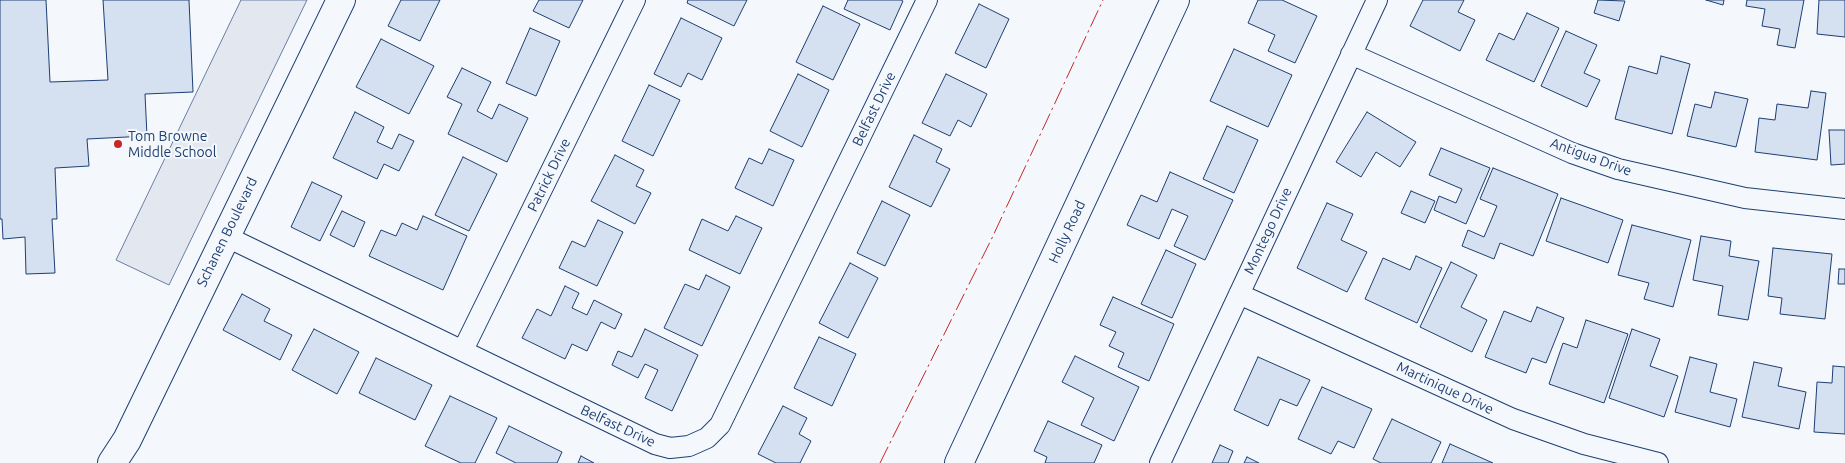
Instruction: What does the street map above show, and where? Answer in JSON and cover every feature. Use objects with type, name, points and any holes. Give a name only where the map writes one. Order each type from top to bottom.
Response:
[{"type":"street","name":"Schanen Boulevard","points":[[112,463],[127,440],[341,0]]},
{"type":"street","name":"Patrick Drive","points":[[463,350],[635,0]]},
{"type":"street","name":"Belfast Drive","points":[[225,236],[655,444],[670,448],[689,446],[707,438],[720,425],[927,0]]},
{"type":"street","name":"Holly Road","points":[[959,463],[1175,0]]},
{"type":"street","name":"Montego Drive","points":[[1160,463],[1377,0]]},
{"type":"street","name":"Antigua Drive","points":[[1351,54],[1572,152],[1618,169],[1744,198],[1845,209]]},
{"type":"street","name":"Martinique Drive","points":[[1239,294],[1513,419],[1584,444],[1658,463]]},
{"type":"shaded area","points":[[241,0],[307,0],[169,285],[116,260]]},
{"type":"building","points":[[0,0],[46,0],[50,82],[108,80],[103,0],[189,0],[193,92],[145,94],[147,136],[87,139],[89,166],[55,168],[57,219],[52,219],[55,273],[26,274],[25,237],[3,239],[2,219],[0,219]]},
{"type":"building","points":[[401,0],[440,0],[420,41],[388,26]]},
{"type":"building","points":[[539,0],[583,0],[569,28],[533,11]]},
{"type":"building","points":[[688,0],[747,0],[734,26],[687,3]]},
{"type":"building","points":[[848,0],[903,1],[890,30],[844,9]]},
{"type":"building","points":[[1258,0],[1282,0],[1317,16],[1295,63],[1268,51],[1275,35],[1248,23]]},
{"type":"building","points":[[1423,0],[1464,0],[1458,12],[1475,20],[1460,51],[1410,26]]},
{"type":"building","points":[[1598,0],[1625,1],[1619,21],[1594,13]]},
{"type":"building","points":[[1706,0],[1724,0],[1723,5]]},
{"type":"building","points":[[1747,0],[1804,0],[1795,48],[1777,45],[1780,29],[1762,26],[1765,9],[1746,6]]},
{"type":"building","points":[[1819,0],[1845,0],[1845,37],[1817,34]]},
{"type":"building","points":[[979,4],[1009,19],[986,68],[955,53]]},
{"type":"building","points":[[823,6],[860,24],[833,80],[796,62]]},
{"type":"building","points":[[1527,13],[1559,28],[1534,82],[1486,60],[1499,33],[1514,40]]},
{"type":"building","points":[[681,18],[722,38],[702,80],[688,73],[681,87],[654,74]]},
{"type":"building","points":[[530,28],[560,41],[536,96],[506,83]]},
{"type":"building","points":[[1566,31],[1597,45],[1584,73],[1600,80],[1587,107],[1541,86]]},
{"type":"building","points":[[381,39],[434,66],[409,114],[356,87]]},
{"type":"building","points":[[1234,49],[1292,75],[1268,127],[1210,101]]},
{"type":"building","points":[[1661,56],[1690,64],[1672,134],[1615,119],[1629,66],[1657,74]]},
{"type":"building","points":[[462,68],[491,82],[477,111],[492,119],[499,104],[528,118],[507,162],[448,134],[462,104],[447,97]]},
{"type":"building","points":[[798,74],[829,90],[802,147],[770,131]]},
{"type":"building","points":[[946,74],[987,94],[971,127],[958,120],[950,136],[922,123]]},
{"type":"building","points":[[649,85],[680,100],[653,156],[622,141]]},
{"type":"building","points":[[1811,91],[1826,93],[1817,160],[1755,152],[1759,118],[1775,120],[1777,104],[1808,108]]},
{"type":"building","points":[[1715,92],[1748,99],[1736,147],[1687,136],[1695,104],[1711,108]]},
{"type":"building","points":[[355,112],[384,127],[377,142],[392,149],[399,134],[414,141],[399,171],[384,164],[377,179],[333,158]]},
{"type":"building","points":[[1367,112],[1416,142],[1400,167],[1376,152],[1361,177],[1336,162]]},
{"type":"building","points":[[1227,126],[1258,140],[1234,193],[1203,179]]},
{"type":"building","points":[[1829,130],[1845,130],[1845,164],[1831,165]]},
{"type":"building","points":[[914,135],[942,149],[936,162],[950,169],[931,207],[889,187]]},
{"type":"building","points":[[1441,148],[1490,168],[1466,224],[1434,210],[1439,196],[1456,203],[1462,189],[1429,175]]},
{"type":"building","points":[[769,149],[794,160],[773,206],[735,188],[749,158],[762,164]]},
{"type":"building","points":[[615,155],[644,170],[636,186],[651,193],[635,224],[591,201]]},
{"type":"building","points":[[463,157],[497,174],[469,231],[435,215]]},
{"type":"building","points":[[1493,168],[1558,194],[1533,256],[1500,243],[1494,259],[1462,246],[1468,230],[1484,237],[1497,206],[1480,199]]},
{"type":"building","points":[[1170,172],[1233,200],[1205,260],[1174,246],[1188,216],[1172,209],[1159,239],[1127,225],[1141,195],[1157,202]]},
{"type":"building","points":[[312,182],[342,196],[320,241],[291,227]]},
{"type":"building","points":[[1411,191],[1435,201],[1425,223],[1401,213]]},
{"type":"building","points":[[1561,198],[1623,220],[1608,263],[1546,241]]},
{"type":"building","points":[[882,201],[910,215],[885,266],[857,253]]},
{"type":"building","points":[[1327,203],[1353,214],[1341,240],[1367,252],[1347,292],[1297,268]]},
{"type":"building","points":[[342,211],[365,222],[354,247],[330,235]]},
{"type":"building","points":[[423,216],[467,236],[443,290],[369,256],[381,230],[396,236],[402,223],[417,230]]},
{"type":"building","points":[[736,216],[762,228],[740,274],[689,250],[702,219],[728,231]]},
{"type":"building","points":[[598,220],[623,232],[597,286],[559,268],[572,241],[585,247]]},
{"type":"building","points":[[1632,225],[1691,240],[1673,307],[1644,299],[1649,283],[1618,275]]},
{"type":"building","points":[[1701,236],[1731,241],[1729,256],[1759,261],[1748,320],[1718,315],[1723,286],[1693,280]]},
{"type":"building","points":[[1773,248],[1832,254],[1825,319],[1780,314],[1782,298],[1768,296]]},
{"type":"building","points":[[1166,250],[1196,264],[1172,318],[1141,304]]},
{"type":"building","points":[[1416,256],[1442,268],[1417,323],[1365,299],[1383,258],[1410,270]]},
{"type":"building","points":[[1451,262],[1477,275],[1461,307],[1487,320],[1472,352],[1420,327]]},
{"type":"building","points":[[850,263],[878,278],[848,338],[819,323]]},
{"type":"building","points":[[1839,269],[1845,269],[1845,284],[1838,284]]},
{"type":"building","points":[[706,275],[730,287],[702,346],[664,328],[685,284],[699,290]]},
{"type":"building","points":[[565,286],[579,293],[572,308],[587,315],[594,300],[622,314],[615,329],[601,322],[587,351],[572,344],[565,359],[522,338],[537,309],[551,316]]},
{"type":"building","points":[[242,294],[270,309],[264,321],[292,335],[280,360],[223,330]]},
{"type":"building","points":[[1113,297],[1174,324],[1149,381],[1118,367],[1124,353],[1109,346],[1116,332],[1100,325]]},
{"type":"building","points":[[1537,307],[1564,318],[1546,363],[1532,358],[1526,373],[1485,357],[1504,311],[1531,322]]},
{"type":"building","points":[[1586,320],[1628,334],[1604,403],[1549,384],[1563,343],[1577,348]]},
{"type":"building","points":[[314,329],[359,352],[337,394],[292,370]]},
{"type":"building","points":[[645,329],[698,355],[672,411],[645,398],[658,370],[645,364],[638,378],[612,365],[618,351],[632,357]]},
{"type":"building","points":[[1632,329],[1660,339],[1650,366],[1678,376],[1664,417],[1609,398]]},
{"type":"building","points":[[819,337],[856,354],[832,406],[794,388]]},
{"type":"building","points":[[1075,356],[1139,387],[1114,441],[1081,425],[1094,398],[1062,382]]},
{"type":"building","points":[[1258,357],[1310,380],[1297,406],[1280,399],[1268,426],[1234,410]]},
{"type":"building","points":[[1690,357],[1717,364],[1710,392],[1737,399],[1730,427],[1675,412]]},
{"type":"building","points":[[376,358],[432,385],[415,420],[359,393]]},
{"type":"building","points":[[1754,362],[1782,368],[1778,386],[1806,392],[1799,429],[1742,417]]},
{"type":"building","points":[[1833,366],[1845,367],[1845,434],[1814,432],[1817,382],[1832,383]]},
{"type":"building","points":[[1322,387],[1372,409],[1354,448],[1338,441],[1331,454],[1298,439]]},
{"type":"building","points":[[450,396],[497,418],[475,463],[461,463],[425,446]]},
{"type":"building","points":[[783,406],[807,418],[799,434],[811,441],[800,463],[776,463],[758,454]]},
{"type":"building","points":[[1392,419],[1441,442],[1431,463],[1381,463],[1373,459]]},
{"type":"building","points":[[1048,421],[1102,445],[1094,463],[1045,463],[1047,457],[1034,451]]},
{"type":"building","points":[[509,426],[562,452],[557,463],[516,463],[496,453]]},
{"type":"building","points":[[1450,444],[1493,463],[1442,463]]},
{"type":"building","points":[[1220,445],[1233,451],[1228,463],[1212,463]]},
{"type":"building","points":[[581,456],[594,463],[578,463]]},
{"type":"building","points":[[1247,457],[1259,463],[1244,463]]},
{"type":"power","points":[[880,463],[992,238],[1103,0]]},
{"type":"place","name":"Tom Browne Middle School","points":[[118,144]]}]
